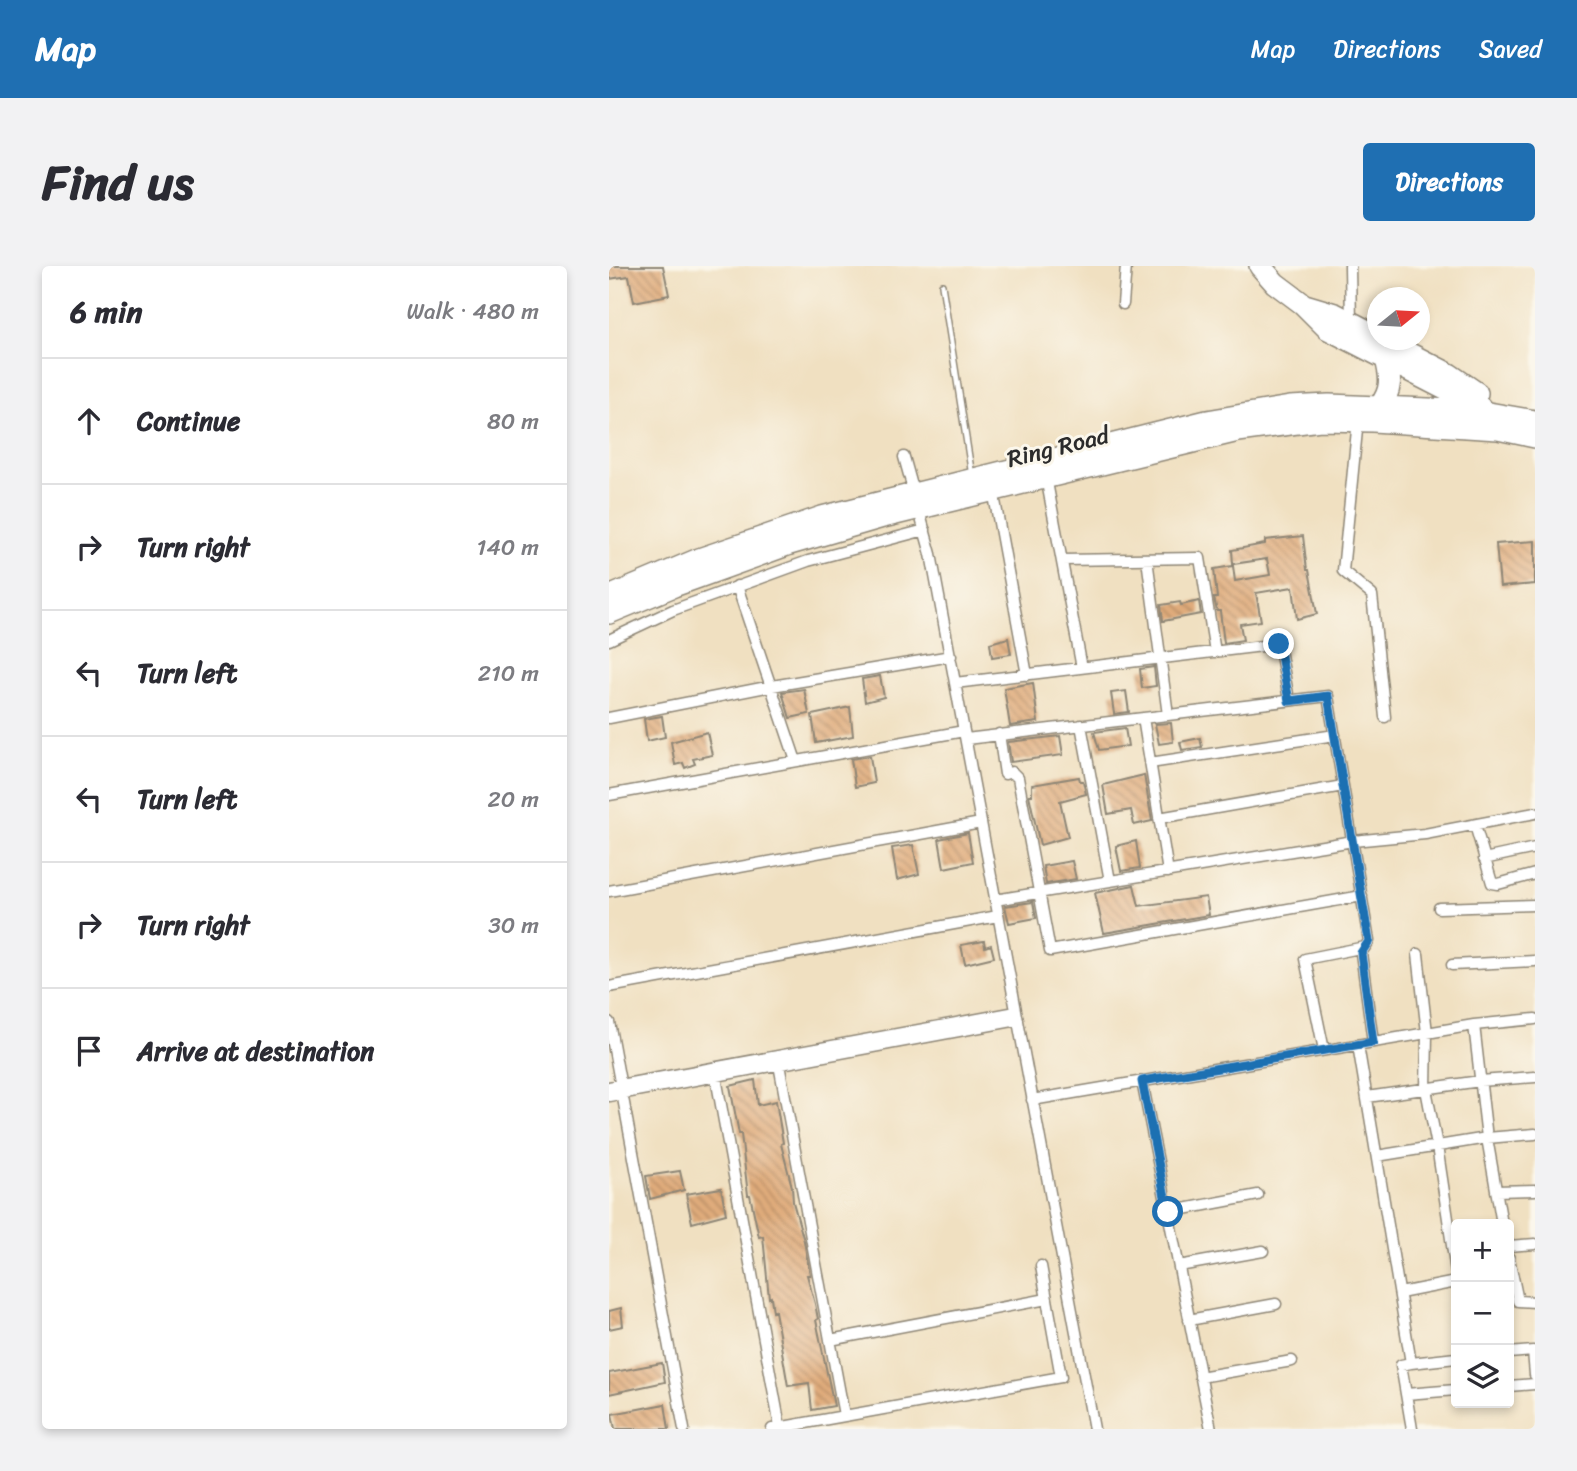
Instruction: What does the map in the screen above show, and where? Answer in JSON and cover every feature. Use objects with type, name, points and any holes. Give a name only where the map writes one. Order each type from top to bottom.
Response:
[{"type":"highway","points":[[1260,266],[1328,329],[1367,343]]},
{"type":"highway","points":[[1303,304],[1335,314],[1367,331]]},
{"type":"highway","points":[[1380,405],[1388,395],[1390,386],[1385,350]]},
{"type":"highway","points":[[1387,350],[1494,413],[1531,431]]},
{"type":"highway","name":"Ring Road","points":[[609,614],[674,586],[972,479],[1250,412],[1329,405],[1380,405],[1494,413]]},
{"type":"highway","name":"Ring Road","points":[[609,597],[699,559],[823,517],[993,490],[1238,431],[1307,421],[1358,421],[1531,431]]},
{"type":"street","points":[[1123,304],[1126,266]]},
{"type":"street","points":[[1350,266],[1351,323]]},
{"type":"street","points":[[1358,421],[1343,571],[1372,595],[1385,717]]},
{"type":"street","points":[[904,457],[932,554],[1094,1429]]},
{"type":"street","points":[[1046,477],[1082,668]]},
{"type":"street","points":[[993,490],[1027,675]]},
{"type":"street","points":[[609,639],[673,610],[808,561],[925,530]]},
{"type":"street","points":[[1062,561],[1201,558],[1215,652]]},
{"type":"street","points":[[1147,559],[1168,715]]},
{"type":"street","points":[[737,586],[796,761]]},
{"type":"street","points":[[955,683],[1279,644],[1289,701]]},
{"type":"street","points":[[609,718],[772,686],[951,656]]},
{"type":"street","points":[[609,795],[796,761],[965,735],[999,734],[1328,696],[1369,941],[1361,953],[1373,1042]]},
{"type":"street","points":[[1143,718],[1168,872]]},
{"type":"street","points":[[1081,725],[1110,881]]},
{"type":"street","points":[[999,734],[1005,774],[1012,772],[1018,778],[1050,951],[1362,896]]},
{"type":"street","points":[[1150,763],[1335,734]]},
{"type":"street","points":[[1159,818],[1343,786]]},
{"type":"street","points":[[996,900],[1353,841],[1425,834],[1535,813]]},
{"type":"street","points":[[609,891],[981,823]]},
{"type":"street","points":[[1475,825],[1490,881],[1495,885],[1535,874]]},
{"type":"street","points":[[1484,859],[1535,848]]},
{"type":"street","points":[[1439,908],[1535,905]]},
{"type":"street","points":[[609,987],[998,916]]},
{"type":"street","points":[[1324,1050],[1305,959],[1365,947]]},
{"type":"street","points":[[1418,954],[1427,1033],[1426,1089],[1451,1239]]},
{"type":"street","points":[[1453,965],[1535,961]]},
{"type":"street","points":[[609,1096],[617,1088],[1017,1016]]},
{"type":"street","points":[[1032,1100],[1474,1025],[1535,1019]]},
{"type":"street","points":[[609,1021],[617,1088],[684,1429]]},
{"type":"street","points":[[1474,1025],[1487,1138],[1502,1219]]},
{"type":"street","points":[[1358,1045],[1412,1363]]},
{"type":"street","points":[[779,1060],[844,1415]]},
{"type":"street","points":[[715,1072],[776,1428],[1061,1377],[1041,1266]]},
{"type":"street","points":[[1367,1097],[1480,1081],[1535,1077]]},
{"type":"street","points":[[1142,1081],[1211,1429]]},
{"type":"street","points":[[1377,1156],[1487,1138],[1535,1134]]},
{"type":"street","points":[[1496,1191],[1535,1190]]},
{"type":"street","points":[[1168,1212],[1258,1195]]},
{"type":"street","points":[[1514,1246],[1535,1244]]},
{"type":"street","points":[[1179,1266],[1263,1251]]},
{"type":"street","points":[[1513,1282],[1516,1298],[1521,1302],[1535,1302]]},
{"type":"street","points":[[1400,1293],[1451,1283]]},
{"type":"street","points":[[829,1340],[1047,1299]]},
{"type":"street","points":[[1189,1320],[1276,1304]]},
{"type":"street","points":[[1514,1353],[1533,1351],[1535,1378],[1514,1384]]},
{"type":"street","points":[[1412,1429],[1401,1365],[1451,1359]]},
{"type":"street","points":[[1201,1377],[1292,1361]]},
{"type":"street","points":[[1406,1394],[1451,1390]]},
{"type":"lane","points":[[941,285],[972,479]]},
{"type":"building","points":[[609,266],[663,266],[669,295],[634,302],[629,276],[609,279]]},
{"type":"building","points":[[1303,536],[1317,614],[1297,619],[1293,587],[1256,593],[1261,621],[1240,624],[1243,640],[1224,643],[1220,611],[1217,611],[1214,598],[1217,598],[1214,569],[1233,566],[1235,581],[1270,575],[1267,559],[1233,564],[1232,550],[1265,544],[1265,540]]},
{"type":"building","points":[[1535,541],[1535,584],[1500,587],[1496,544]]},
{"type":"building","points":[[1199,601],[1201,614],[1163,621],[1161,605]]},
{"type":"building","points":[[1008,638],[1011,654],[992,657],[990,643]]},
{"type":"building","points":[[1154,667],[1156,686],[1142,688],[1140,669]]},
{"type":"building","points":[[880,676],[884,697],[865,702],[862,679]]},
{"type":"building","points":[[1033,683],[1038,722],[1010,726],[1004,688]]},
{"type":"building","points":[[804,689],[809,714],[790,718],[782,692]]},
{"type":"building","points":[[1126,691],[1129,712],[1114,714],[1111,693]]},
{"type":"building","points":[[850,707],[853,736],[816,743],[812,715]]},
{"type":"building","points":[[662,716],[665,737],[647,741],[644,719]]},
{"type":"building","points":[[1171,723],[1173,742],[1159,744],[1155,724]]},
{"type":"building","points":[[1125,728],[1128,746],[1099,750],[1094,732]]},
{"type":"building","points":[[707,732],[712,755],[693,759],[695,764],[685,768],[683,763],[675,765],[671,742]]},
{"type":"building","points":[[1060,736],[1063,755],[1011,762],[1008,742]]},
{"type":"building","points":[[1200,738],[1202,747],[1182,750],[1180,742]]},
{"type":"building","points":[[870,756],[874,783],[855,787],[851,759]]},
{"type":"building","points":[[1144,775],[1152,821],[1134,825],[1131,810],[1108,814],[1103,785]]},
{"type":"building","points":[[1079,777],[1080,781],[1083,781],[1086,794],[1060,801],[1068,837],[1040,845],[1029,795],[1032,795],[1032,785]]},
{"type":"building","points":[[968,833],[973,862],[944,868],[939,839]]},
{"type":"building","points":[[1136,841],[1140,868],[1121,871],[1116,846]]},
{"type":"building","points":[[913,845],[919,874],[897,880],[892,848]]},
{"type":"building","points":[[1072,861],[1076,879],[1046,884],[1043,866]]},
{"type":"building","points":[[1134,885],[1139,906],[1206,897],[1209,915],[1104,933],[1095,893]]},
{"type":"building","points":[[1033,902],[1036,918],[1009,923],[1005,906]]},
{"type":"building","points":[[984,941],[985,947],[991,945],[994,957],[965,964],[961,945]]},
{"type":"building","points":[[755,1080],[758,1105],[776,1101],[783,1143],[781,1144],[804,1241],[810,1275],[807,1275],[834,1406],[812,1410],[809,1383],[788,1386],[775,1311],[773,1312],[771,1297],[769,1298],[763,1236],[759,1237],[748,1195],[741,1134],[730,1086]]},
{"type":"building","points":[[680,1171],[684,1190],[650,1199],[646,1176]]},
{"type":"building","points":[[721,1188],[726,1214],[692,1223],[686,1194]]},
{"type":"building","points":[[621,1308],[623,1326],[609,1329],[609,1311]]},
{"type":"building","points":[[662,1363],[665,1382],[609,1394],[609,1373]]},
{"type":"building","points":[[665,1404],[669,1429],[615,1429],[612,1414]]},
{"type":"route","points":[[1168,1212],[1142,1081],[1373,1042],[1361,953],[1369,941],[1328,696],[1289,701],[1279,644]]}]
